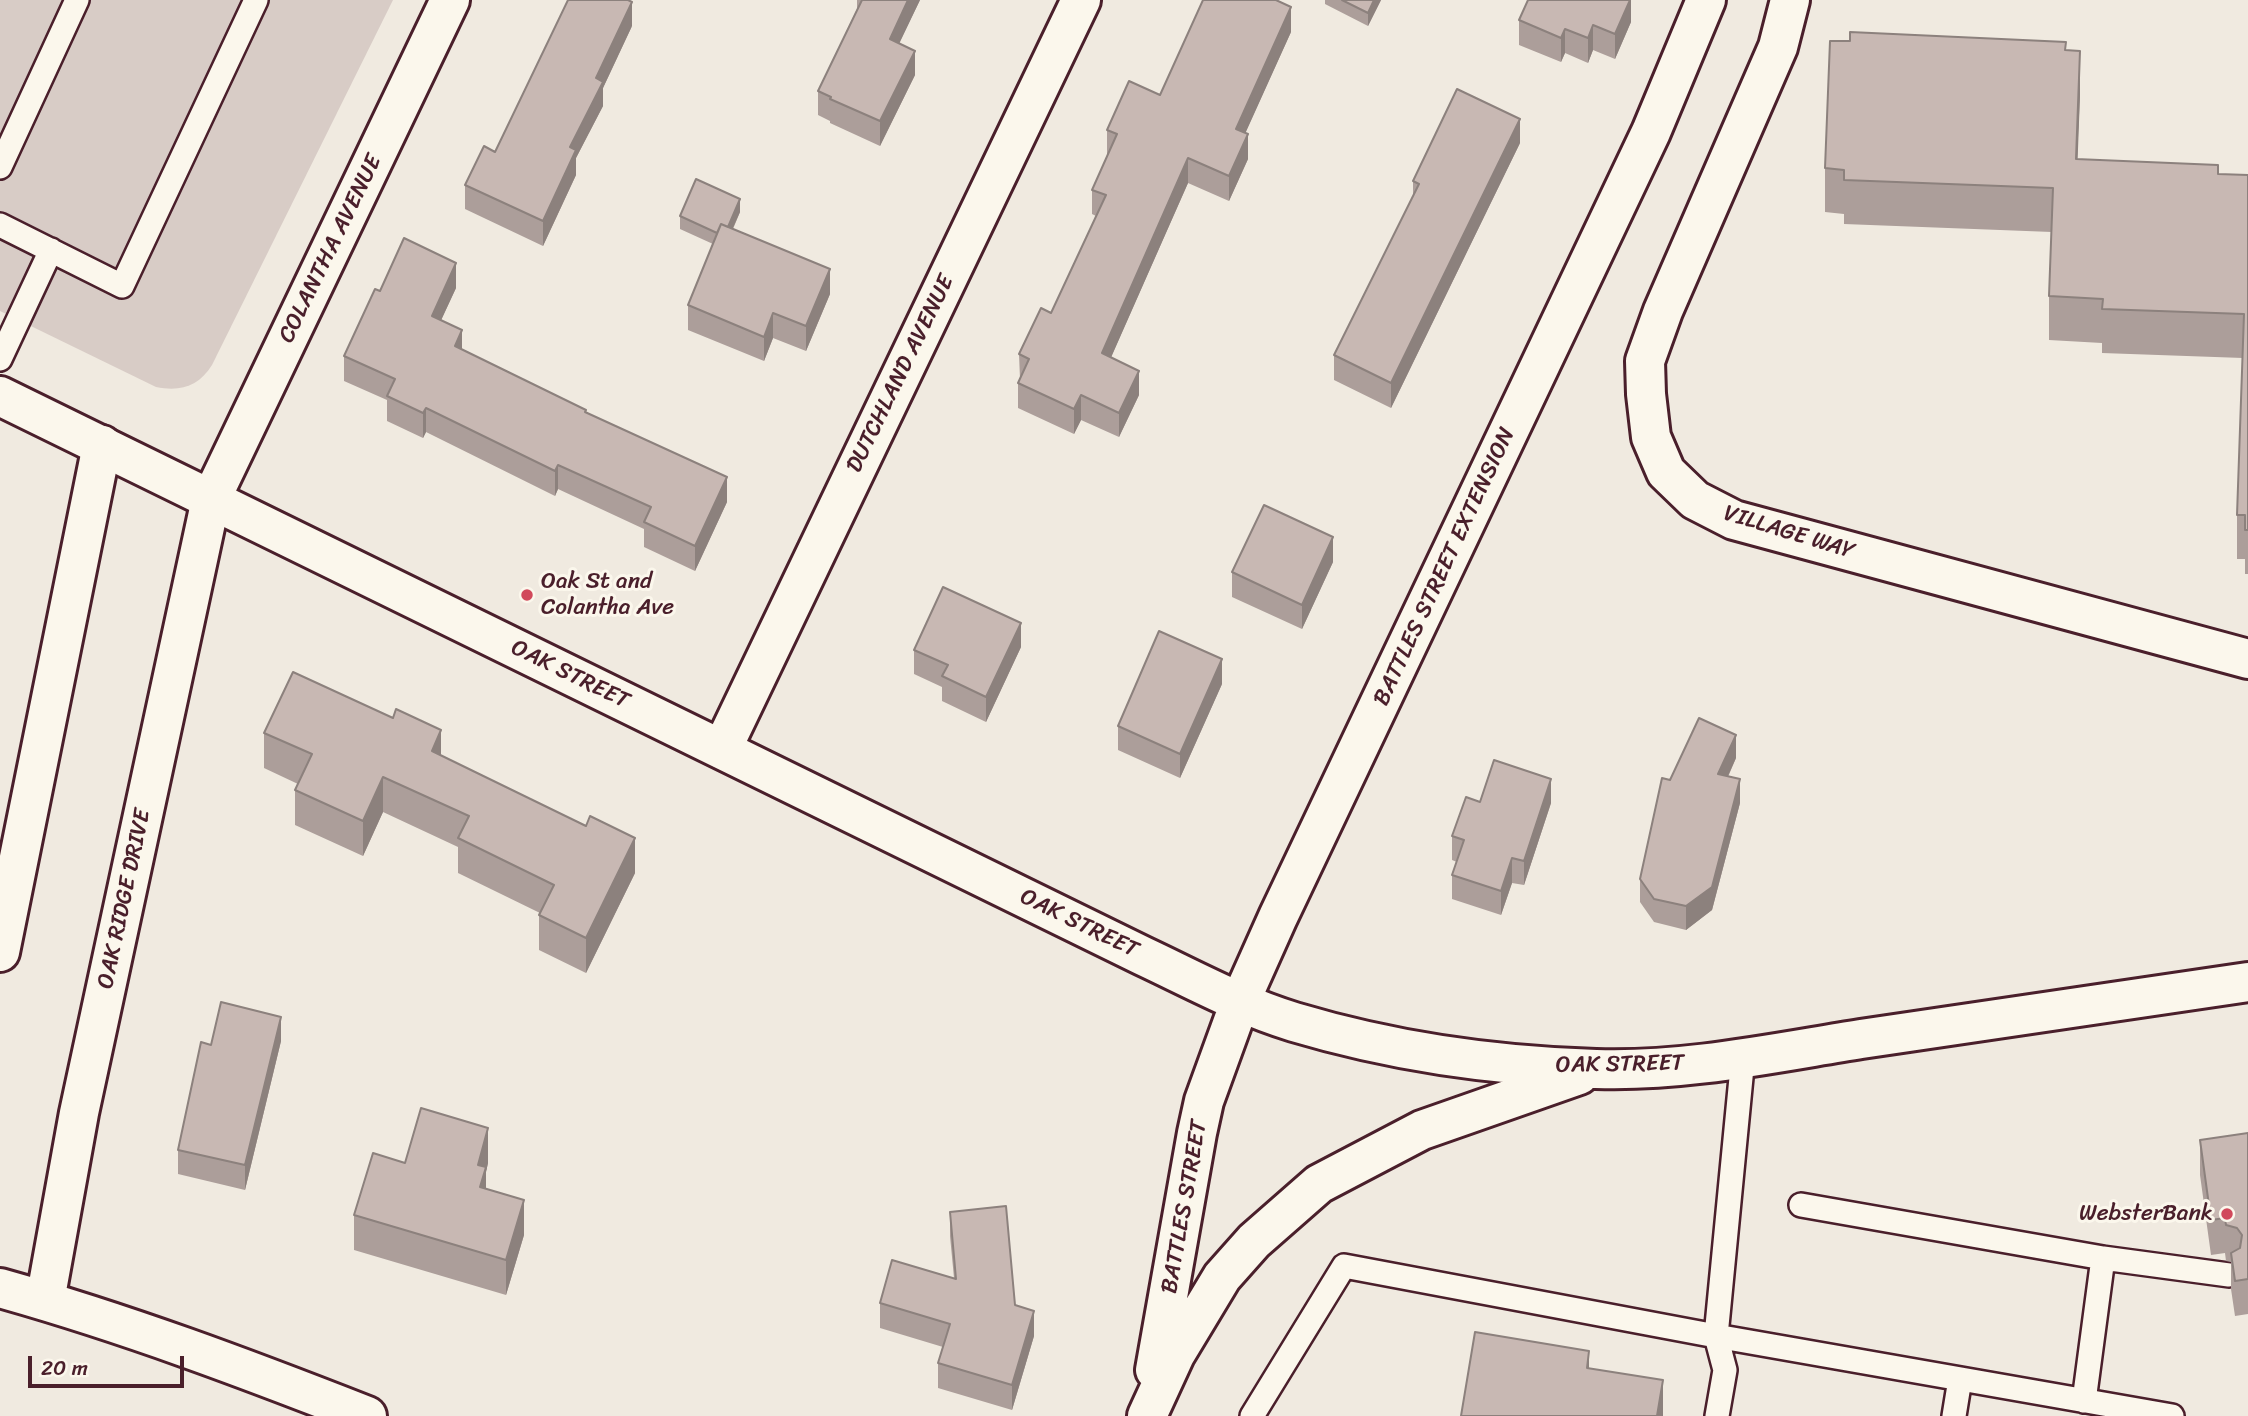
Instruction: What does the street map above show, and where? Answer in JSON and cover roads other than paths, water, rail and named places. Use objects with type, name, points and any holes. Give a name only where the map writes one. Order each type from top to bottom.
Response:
[{"type":"street","name":"COLANTHA AVENUE","points":[[211,499],[450,0]]},
{"type":"street","name":"DUTCHLAND AVENUE","points":[[722,749],[1080,0]]},
{"type":"street","name":"BATTLES STREET EXTENSION","points":[[1240,1002],[1651,132],[1706,0]]},
{"type":"street","name":"VILLAGE WAY","points":[[1790,0],[1778,47],[1663,311],[1646,361],[1646,394],[1651,436],[1666,472],[1695,500],[1734,520],[2248,659]]},
{"type":"street","name":"OAK STREET","points":[[0,396],[1240,1002],[1292,1022],[1390,1046],[1490,1062],[1597,1069],[1647,1068],[1743,1057],[2248,982]]},
{"type":"street","points":[[0,952],[102,446]]},
{"type":"street","name":"OAK RIDGE DRIVE","points":[[45,1301],[79,1113],[211,499]]},
{"type":"street","name":"BATTLES STREET","points":[[1147,1416],[1204,1101],[1240,1002]]},
{"type":"street","name":"BATTLES STREET","points":[[1147,1416],[1175,1355],[1222,1277],[1254,1241],[1319,1184],[1422,1130],[1597,1069]]},
{"type":"street","points":[[0,1288],[232,1363],[367,1416]]},
{"type":"lane","points":[[0,167],[76,0]]},
{"type":"lane","points":[[0,225],[122,286],[256,0]]},
{"type":"lane","points":[[0,359],[51,250]]},
{"type":"lane","points":[[1717,1416],[1725,1370],[1716,1336],[1743,1057]]},
{"type":"lane","points":[[1801,1205],[2103,1258],[2229,1275]]},
{"type":"lane","points":[[2084,1401],[2103,1258]]},
{"type":"lane","points":[[1252,1416],[1344,1266],[1716,1336],[2172,1416]]},
{"type":"lane","points":[[1954,1416],[1960,1379]]},
{"type":"place","name":"Oak St and Colantha Ave","points":[[527,595]]},
{"type":"place","name":"WebsterBank","points":[[2227,1214]]}]
